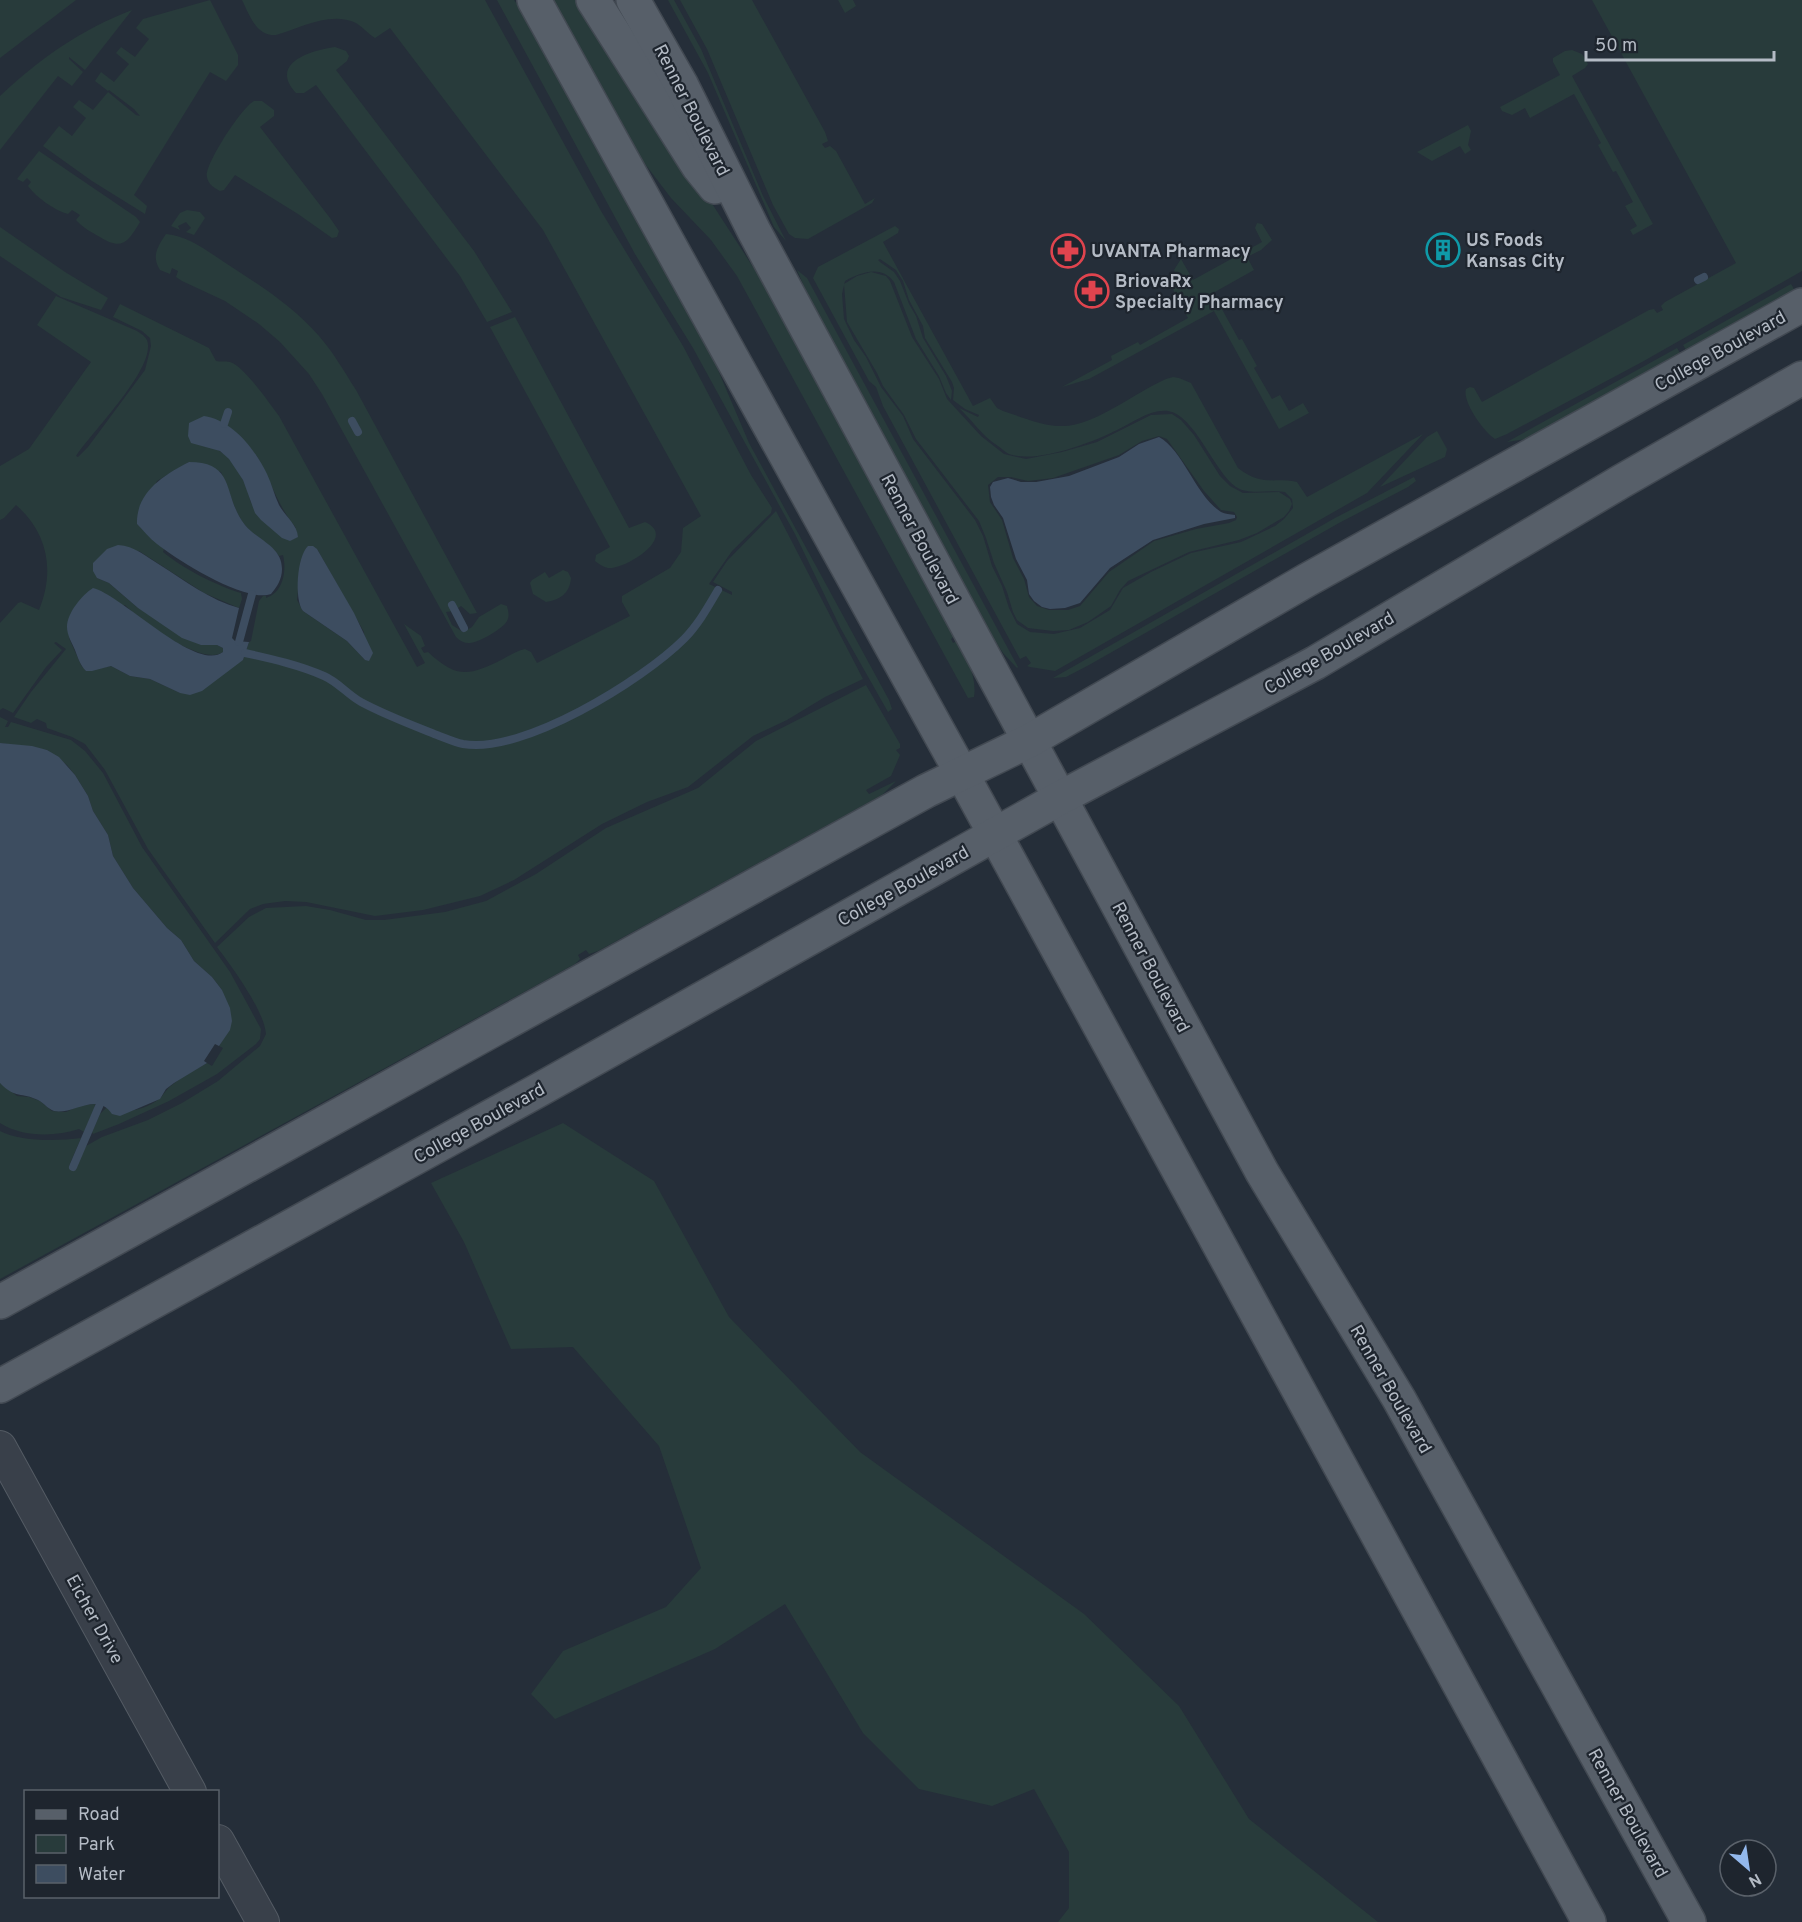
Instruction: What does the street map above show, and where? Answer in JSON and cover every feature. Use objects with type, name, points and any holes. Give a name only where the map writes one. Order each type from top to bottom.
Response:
[{"type":"main road","points":[[534,0],[962,774],[1589,1922]]},
{"type":"main road","points":[[593,0],[698,166],[754,231]]},
{"type":"main road","name":"Renner Boulevard","points":[[633,0],[682,86],[754,231],[1262,1172],[1399,1400],[1689,1922]]},
{"type":"main road","name":"College Boulevard","points":[[0,1302],[926,791],[1029,741],[1307,580],[1802,305]]},
{"type":"main road","name":"College Boulevard","points":[[0,1386],[526,1097],[1060,798],[1315,663],[1622,481],[1802,378]]},
{"type":"street","name":"Eicher Drive","points":[[0,1447],[189,1790]]},
{"type":"street","points":[[219,1842],[263,1922]]},
{"type":"green space","points":[[0,0],[76,0],[0,58]]},
{"type":"green space","points":[[210,0],[238,55],[238,65],[226,81],[210,72],[134,195],[147,206],[145,214],[92,181],[43,146],[59,126],[72,136],[86,118],[73,107],[79,100],[93,110],[108,92],[140,116],[134,109],[95,81],[101,72],[114,82],[129,64],[116,53],[121,47],[135,57],[149,39],[136,28],[143,19]]},
{"type":"green space","points":[[242,0],[485,0],[601,211],[683,346],[751,475],[772,508],[771,513],[732,551],[709,584],[732,595],[732,592],[713,582],[727,561],[776,511],[863,679],[753,736],[688,787],[647,802],[602,824],[514,880],[480,896],[423,910],[375,916],[306,902],[285,901],[263,904],[250,909],[215,943],[148,849],[105,770],[85,744],[47,728],[46,723],[37,719],[31,723],[14,717],[66,649],[54,643],[62,650],[46,667],[13,713],[3,708],[0,710],[0,623],[21,602],[39,610],[47,581],[47,567],[42,540],[27,516],[16,505],[0,520],[0,466],[29,449],[91,362],[37,325],[56,296],[137,331],[145,337],[148,343],[146,357],[130,387],[76,456],[78,457],[88,447],[145,370],[151,346],[150,338],[142,331],[113,317],[120,304],[209,348],[216,361],[230,362],[242,370],[279,416],[417,667],[425,663],[404,624],[421,636],[425,646],[421,648],[424,653],[428,652],[447,667],[464,672],[481,669],[525,649],[531,652],[537,663],[630,616],[622,602],[622,596],[670,568],[681,552],[683,528],[701,516],[543,230],[390,28],[375,38],[356,23],[336,19],[316,22],[276,35],[269,34],[254,24]],"holes":[[[213,449],[256,455],[284,510],[296,528],[251,503],[244,482],[232,462],[227,456]],[[189,462],[221,472],[244,524],[279,556],[283,555],[284,561],[284,574],[280,586],[272,595],[266,598],[263,596],[259,601],[251,641],[243,660],[180,693],[150,679],[130,676],[111,666],[86,671],[69,638],[125,605],[157,631],[187,648],[214,655],[223,652],[223,648],[217,645],[201,645],[138,608],[109,583],[97,578],[139,551],[204,593],[239,608],[241,593],[210,581],[180,564],[163,552],[164,549],[137,524],[157,481]],[[317,549],[364,632],[365,660],[347,641],[303,611],[297,600],[301,560]]]},
{"type":"green space","points":[[497,0],[514,0],[521,9],[591,140],[701,330],[749,443],[889,700],[892,709],[888,712],[841,629],[795,534],[693,348],[635,254]]},
{"type":"green space","points":[[552,0],[580,0],[766,287],[954,636],[951,639],[953,643],[957,641],[964,654],[973,675],[974,697],[968,698],[737,276],[711,240],[671,198],[642,160]]},
{"type":"green space","points":[[668,0],[674,0],[701,49],[763,196],[786,241],[774,227],[708,73]]},
{"type":"green space","points":[[680,0],[752,0],[825,132],[828,141],[822,144],[825,148],[830,146],[836,151],[865,204],[875,198],[872,203],[808,239],[795,238],[789,234],[773,205],[707,49]]},
{"type":"green space","points":[[838,0],[853,0],[856,6],[845,13]]},
{"type":"green space","points":[[1592,0],[1802,0],[1802,271],[1642,362],[1495,439],[1475,416],[1467,401],[1466,389],[1474,388],[1482,402],[1649,310],[1654,309],[1657,313],[1663,310],[1661,306],[1665,302],[1736,263]]},
{"type":"green space","points":[[132,10],[85,70],[69,57],[83,72],[72,86],[58,76],[0,150],[0,96],[62,46],[96,26]]},
{"type":"green space","points":[[335,47],[346,51],[349,56],[347,61],[336,70],[474,251],[512,312],[487,322],[460,276],[316,85],[304,93],[296,93],[289,83],[287,74],[290,66],[296,60],[315,51]]},
{"type":"green space","points":[[1572,50],[1582,54],[1588,64],[1572,76],[1653,224],[1633,235],[1630,230],[1637,226],[1625,206],[1633,202],[1598,145],[1601,143],[1574,94],[1530,118],[1525,108],[1512,115],[1502,111],[1500,107],[1560,75],[1553,58]]},
{"type":"green space","points":[[254,101],[262,101],[274,110],[274,116],[260,127],[330,218],[339,231],[337,237],[332,238],[235,175],[224,190],[218,190],[209,182],[208,171],[217,149],[241,114]]},
{"type":"green space","points":[[1468,125],[1471,131],[1468,145],[1471,150],[1465,154],[1460,146],[1432,161],[1417,152]]},
{"type":"green space","points":[[39,151],[136,217],[140,222],[132,235],[119,244],[108,241],[79,223],[76,220],[80,215],[72,210],[68,214],[63,212],[41,199],[28,186],[31,182],[27,178],[23,182],[17,179]]},
{"type":"green space","points":[[187,210],[200,212],[205,218],[194,235],[186,232],[191,228],[186,222],[178,226],[180,230],[171,226],[180,213]]},
{"type":"green space","points":[[1257,223],[1262,224],[1272,240],[1261,250],[1247,257],[1254,270],[1213,293],[1239,340],[1242,339],[1257,366],[1254,368],[1272,399],[1280,395],[1289,411],[1303,403],[1309,413],[1279,429],[1214,311],[1089,379],[1062,387],[1112,360],[1111,356],[1138,342],[1140,345],[1188,318],[1167,278],[1175,273],[1174,270],[1181,259],[1193,280],[1262,242],[1255,228]]},
{"type":"green space","points":[[895,226],[899,229],[898,233],[883,242],[973,406],[990,398],[997,408],[1032,421],[1055,426],[1074,425],[1101,415],[1166,379],[1179,378],[1191,383],[1238,468],[1254,478],[1297,482],[1307,497],[1423,434],[1367,493],[1055,671],[1030,667],[1027,666],[1031,663],[1026,656],[1020,659],[883,406],[876,387],[869,381],[813,278],[818,267]],"holes":[[[880,259],[896,270],[923,326],[925,338],[952,382],[953,400],[979,415],[978,417],[959,408],[987,438],[1008,453],[1034,456],[1063,451],[1106,435],[1148,414],[1168,411],[1187,422],[1228,480],[1236,487],[1254,492],[1285,492],[1292,499],[1293,508],[1275,526],[1241,542],[1191,553],[1151,572],[1123,588],[1110,610],[1080,628],[1054,634],[1030,632],[1017,624],[1009,608],[975,520],[913,439],[903,416],[881,387],[844,319],[842,294],[845,281],[871,272],[883,273],[889,277],[894,282],[916,339],[951,400],[952,391],[946,376],[923,338],[900,281],[894,272],[878,260]]]},
{"type":"green space","points":[[0,227],[65,272],[108,298],[101,310],[61,297],[0,256]]},
{"type":"green space","points":[[166,234],[196,244],[249,278],[286,305],[319,336],[356,390],[477,613],[470,614],[461,606],[454,611],[446,612],[452,625],[463,632],[472,627],[479,617],[501,604],[507,606],[509,615],[501,628],[473,643],[461,641],[456,637],[309,374],[280,342],[259,324],[225,301],[182,281],[176,277],[178,271],[172,268],[170,274],[160,270],[156,256],[158,247]]},
{"type":"green space","points":[[797,270],[807,278],[1017,668],[1003,653],[987,628],[806,291]]},
{"type":"green space","points":[[871,272],[886,276],[912,337],[939,379],[947,399],[981,436],[1004,454],[1026,459],[1062,452],[1097,442],[1151,415],[1172,414],[1181,420],[1194,435],[1220,476],[1230,486],[1243,493],[1279,492],[1290,499],[1292,504],[1289,511],[1284,517],[1257,533],[1239,540],[1189,552],[1128,581],[1111,606],[1088,622],[1069,630],[1028,628],[1017,620],[1013,612],[979,521],[916,439],[904,415],[883,386],[847,322],[844,284],[857,276]],"holes":[[[1159,436],[1167,439],[1204,491],[1221,510],[1234,512],[1236,520],[1154,541],[1109,572],[1080,606],[1068,610],[1049,610],[1037,606],[1029,597],[1024,579],[1013,558],[1002,520],[990,502],[988,485],[998,477],[1028,481],[1053,478],[1119,455],[1142,441]]]},
{"type":"green space","points":[[1791,284],[1794,289],[1786,295],[1686,350],[1683,345]]},
{"type":"green space","points":[[515,317],[629,528],[645,522],[654,528],[656,536],[652,544],[625,564],[608,568],[595,561],[596,555],[610,547],[490,327]]},
{"type":"green space","points":[[1677,348],[1680,353],[1671,360],[1526,439],[1507,442]]},
{"type":"green space","points":[[1437,431],[1447,449],[1445,457],[1380,487],[1427,437]]},
{"type":"green space","points":[[1414,477],[1416,481],[1408,487],[1339,523],[1089,665],[1066,677],[1053,678],[1335,518]]},
{"type":"green space","points":[[563,570],[568,572],[571,578],[569,588],[563,595],[556,600],[546,602],[533,594],[530,583],[532,580],[545,572],[549,578]]},
{"type":"green space","points":[[866,685],[900,744],[900,748],[896,750],[900,755],[891,776],[866,790],[869,794],[896,781],[882,795],[598,951],[589,954],[586,950],[578,955],[580,959],[575,964],[0,1279],[0,1131],[29,1139],[81,1138],[69,1166],[74,1169],[86,1146],[182,1103],[218,1081],[260,1046],[266,1034],[260,1013],[217,947],[249,917],[266,908],[306,906],[366,920],[384,920],[445,912],[486,901],[536,874],[606,828],[698,788],[756,741]]},
{"type":"green space","points":[[0,717],[8,721],[5,727],[8,727],[11,722],[71,740],[85,751],[103,773],[142,847],[230,972],[261,1029],[260,1039],[256,1044],[217,1074],[169,1101],[93,1134],[100,1114],[107,1107],[127,1111],[140,1109],[159,1099],[185,1076],[207,1063],[212,1066],[223,1048],[219,1046],[227,1032],[222,990],[212,977],[194,961],[181,940],[167,928],[133,888],[113,856],[108,835],[93,811],[88,796],[67,765],[47,750],[0,743]]},
{"type":"green space","points":[[0,1083],[17,1096],[40,1101],[52,1111],[66,1112],[81,1105],[95,1104],[94,1110],[84,1132],[79,1129],[49,1134],[18,1131],[0,1123]]},
{"type":"green space","points":[[563,1123],[654,1181],[729,1317],[860,1452],[1084,1614],[1179,1706],[1249,1819],[1378,1922],[1058,1922],[1069,1908],[1069,1852],[1034,1789],[992,1806],[919,1789],[863,1733],[785,1604],[715,1649],[555,1719],[531,1694],[563,1651],[666,1607],[701,1568],[659,1446],[573,1347],[511,1349],[464,1242],[431,1183]]},
{"type":"water","points":[[204,416],[224,423],[242,437],[256,455],[269,478],[279,505],[293,524],[298,537],[290,541],[282,538],[261,520],[255,513],[243,480],[229,459],[220,451],[191,443],[188,436],[189,423]]},
{"type":"water","points":[[1159,437],[1176,452],[1212,504],[1221,512],[1235,515],[1235,518],[1204,524],[1153,540],[1110,568],[1080,603],[1065,608],[1042,607],[1029,594],[1027,580],[1016,559],[1003,518],[994,505],[990,487],[993,482],[1008,478],[1021,482],[1036,482],[1069,476],[1119,457],[1139,444]]},
{"type":"water","points":[[189,462],[215,468],[222,474],[233,503],[245,525],[278,555],[282,573],[279,583],[271,594],[259,595],[245,592],[212,578],[167,551],[137,524],[141,503],[146,494],[161,479]]},
{"type":"water","points":[[118,545],[135,549],[188,584],[228,605],[239,608],[232,638],[235,641],[249,642],[243,660],[202,691],[190,695],[180,693],[150,679],[130,676],[111,666],[86,671],[78,659],[67,627],[76,605],[93,588],[122,604],[178,643],[195,652],[211,656],[223,652],[223,648],[217,645],[201,645],[182,638],[138,608],[109,583],[97,578],[93,571],[93,563],[107,549]]},
{"type":"water","points":[[308,546],[317,549],[354,613],[373,653],[369,661],[365,660],[347,641],[303,611],[298,597],[298,578],[301,559]]},
{"type":"water","points":[[0,743],[47,750],[59,757],[75,775],[108,835],[113,856],[133,888],[167,928],[181,940],[194,961],[212,977],[222,990],[230,1008],[232,1021],[230,1030],[219,1046],[215,1044],[204,1061],[207,1063],[166,1089],[160,1099],[120,1116],[112,1114],[106,1107],[99,1104],[54,1111],[38,1100],[10,1091],[0,1083]]},
{"type":"waterway","points":[[1698,280],[1704,277]]},
{"type":"waterway","points":[[224,424],[228,412]]},
{"type":"waterway","points":[[352,421],[358,432]]},
{"type":"waterway","points":[[245,653],[295,665],[324,676],[370,707],[450,740],[463,744],[488,744],[517,738],[548,726],[612,693],[665,656],[684,639],[718,590]]},
{"type":"waterway","points":[[239,642],[252,594]]},
{"type":"waterway","points":[[452,605],[464,628]]},
{"type":"waterway","points":[[73,1167],[100,1104]]},
{"type":"place","name":"US Foods Kansas City","points":[[1443,250]]},
{"type":"place","name":"UVANTA Pharmacy","points":[[1068,251]]},
{"type":"place","name":"BriovaRx Specialty Pharmacy","points":[[1092,291]]}]
